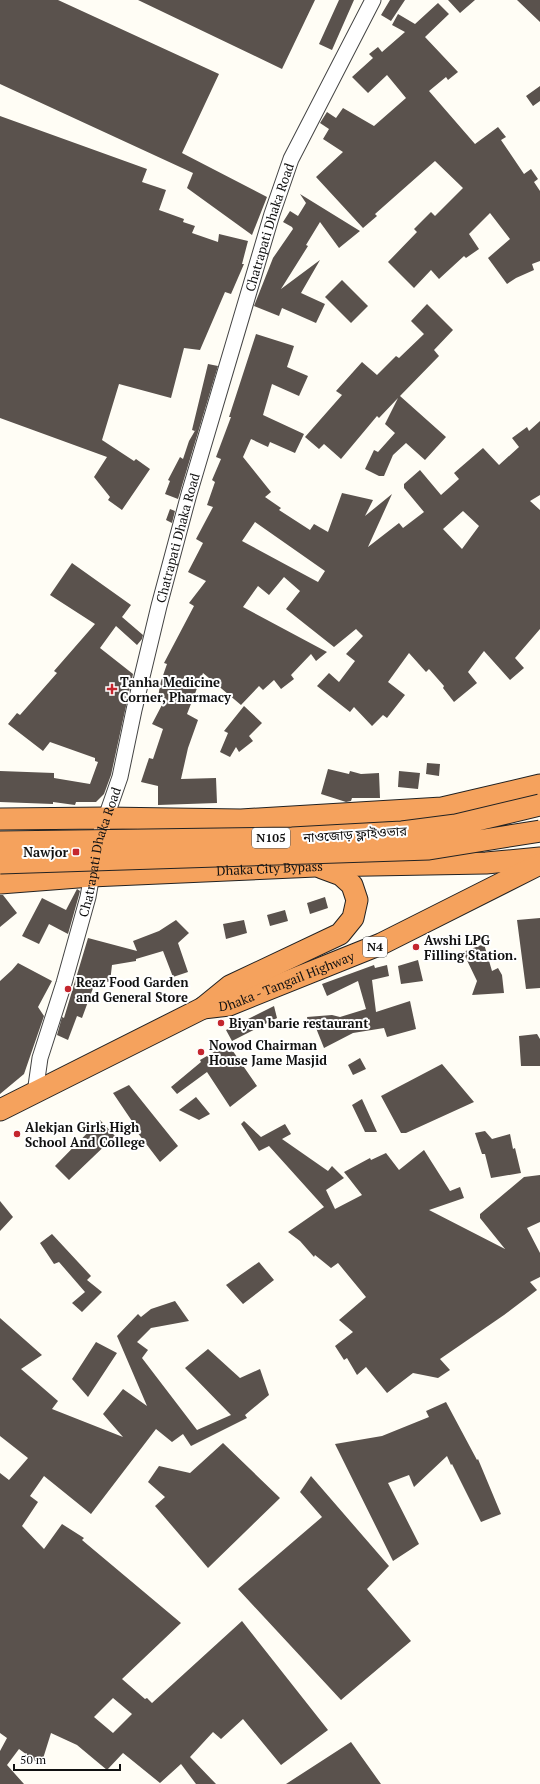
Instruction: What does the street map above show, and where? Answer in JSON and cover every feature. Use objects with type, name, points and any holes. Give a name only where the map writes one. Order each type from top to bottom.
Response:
[{"type":"highway","points":[[0,819],[106,818],[241,820],[442,808],[540,785]]},
{"type":"highway","name":"নাওজোড় ফ্লাইওভার","points":[[0,842],[292,838],[402,832],[456,825],[540,805]]},
{"type":"highway","name":"নাওজোড় ফ্লাইওভার","points":[[0,863],[429,849],[540,831]]},
{"type":"highway","name":"Dhaka City Bypass","points":[[0,883],[91,876],[316,866],[486,864],[540,858]]},
{"type":"highway","name":"Dhaka - Tangail Highway","points":[[203,1008],[229,1005],[381,944],[540,864]]},
{"type":"highway","name":"Dhaka - Tangail Highway","points":[[0,1110],[203,1008],[230,986],[340,934],[353,918],[357,900],[352,885],[341,875],[316,866]]},
{"type":"street","name":"Chatrapati Dhaka Road","points":[[35,1093],[40,1058],[64,983],[88,897],[98,840],[120,777],[134,710],[159,606],[189,494],[272,214],[291,159],[373,0]]},
{"type":"building","points":[[0,0],[58,0],[219,74],[182,153],[267,197],[252,235],[187,188],[193,173],[0,84]]},
{"type":"building","points":[[138,0],[315,0],[282,69]]},
{"type":"building","points":[[339,0],[354,0],[332,50],[319,44]]},
{"type":"building","points":[[390,0],[405,0],[391,21],[381,15]]},
{"type":"building","points":[[448,0],[475,0],[460,13]]},
{"type":"building","points":[[517,0],[540,0],[540,22]]},
{"type":"building","points":[[438,3],[449,14],[425,37],[458,72],[448,80],[446,77],[429,91],[475,144],[498,127],[506,137],[501,140],[524,174],[531,169],[538,179],[534,182],[540,191],[540,261],[532,264],[534,270],[507,284],[488,258],[510,239],[490,213],[469,234],[479,249],[466,258],[464,256],[439,279],[431,270],[414,288],[388,262],[417,232],[414,229],[431,212],[435,216],[463,188],[435,161],[375,214],[377,216],[363,228],[316,177],[343,152],[323,139],[329,129],[320,123],[327,112],[336,118],[343,108],[374,126],[406,98],[387,75],[368,93],[352,77],[373,58],[369,54],[378,47],[382,52],[405,32],[392,25],[398,14],[415,24]]},
{"type":"building","points":[[540,86],[540,101],[533,106],[526,96]]},
{"type":"building","points":[[0,116],[147,169],[142,182],[166,190],[159,210],[184,219],[183,222],[195,226],[192,233],[218,242],[219,234],[248,241],[242,264],[244,264],[231,294],[225,292],[200,350],[184,348],[171,398],[119,384],[102,440],[134,461],[136,459],[150,469],[122,510],[108,500],[110,497],[94,477],[107,457],[0,418]]},
{"type":"building","points":[[300,194],[360,231],[339,248],[320,222],[306,245],[308,246],[281,289],[320,260],[301,293],[325,304],[316,323],[282,308],[279,316],[254,306],[273,258],[293,229],[283,222],[290,211],[298,216],[306,203]]},
{"type":"building","points":[[342,280],[368,306],[351,323],[325,297]]},
{"type":"building","points":[[427,304],[453,330],[434,350],[439,356],[400,396],[446,437],[425,460],[406,443],[393,455],[384,476],[379,476],[365,469],[374,450],[378,452],[395,433],[385,424],[398,398],[379,418],[377,416],[341,459],[324,444],[319,449],[305,437],[342,395],[336,391],[362,362],[377,375],[396,356],[399,358],[424,334],[411,321]]},
{"type":"building","points":[[256,334],[294,346],[287,367],[308,376],[299,396],[272,384],[263,415],[304,434],[295,453],[270,442],[268,447],[251,439],[243,457],[271,492],[265,497],[281,508],[279,510],[310,530],[314,524],[328,532],[342,493],[373,500],[365,516],[392,494],[368,547],[399,523],[403,528],[424,512],[404,488],[404,484],[420,470],[441,495],[459,479],[454,473],[483,448],[499,465],[519,447],[512,438],[527,427],[529,431],[540,421],[540,495],[530,501],[540,510],[540,629],[515,658],[524,668],[510,680],[484,651],[468,672],[477,683],[454,702],[443,688],[444,686],[429,669],[426,672],[409,653],[388,682],[405,695],[387,718],[383,715],[372,726],[354,707],[350,712],[317,686],[329,673],[339,682],[355,661],[346,654],[363,636],[356,629],[334,647],[286,609],[300,591],[284,577],[269,595],[258,586],[243,607],[327,652],[316,661],[311,654],[291,675],[294,679],[281,689],[274,680],[263,690],[259,686],[241,705],[203,673],[187,714],[198,720],[188,748],[181,779],[216,778],[217,803],[158,805],[158,786],[141,782],[149,758],[153,759],[163,729],[152,724],[164,701],[158,699],[160,684],[167,664],[164,663],[194,606],[189,603],[206,581],[188,572],[203,543],[196,539],[213,507],[207,505],[215,482],[212,480],[221,459],[216,457],[231,417],[229,417]],"holes":[[[463,511],[479,526],[462,549],[443,529]],[[255,522],[325,571],[318,582],[242,541]]]},
{"type":"building","points":[[208,364],[218,366],[178,499],[165,494],[170,481],[168,480],[180,457],[183,459],[189,441],[195,431],[192,430]]},
{"type":"building","points":[[170,509],[175,511],[172,523],[166,520]]},
{"type":"building","points":[[72,563],[131,605],[122,617],[143,635],[142,639],[137,645],[116,626],[100,648],[133,674],[111,775],[104,794],[96,802],[76,802],[75,805],[53,802],[53,804],[0,802],[0,771],[54,773],[54,778],[90,784],[98,762],[95,761],[95,758],[50,742],[43,751],[8,724],[17,713],[20,715],[57,673],[54,671],[95,624],[50,595]]},
{"type":"building","points":[[244,706],[262,723],[249,736],[253,741],[239,752],[236,747],[230,757],[220,752],[228,733],[224,731]]},
{"type":"building","points":[[427,763],[440,764],[439,776],[426,774]]},
{"type":"building","points":[[328,769],[349,774],[350,771],[361,774],[379,773],[380,798],[352,798],[351,801],[346,802],[321,794]]},
{"type":"building","points":[[399,771],[420,773],[418,789],[398,787]]},
{"type":"building","points":[[77,889],[80,891],[68,934],[49,924],[39,944],[22,936],[42,898],[66,910]]},
{"type":"building","points":[[0,895],[3,895],[17,913],[0,927]]},
{"type":"building","points":[[325,897],[328,908],[310,914],[307,903]]},
{"type":"building","points":[[285,910],[288,921],[270,926],[267,915]]},
{"type":"building","points":[[540,918],[540,988],[526,989],[517,920]]},
{"type":"building","points":[[176,920],[189,933],[178,943],[188,972],[173,977],[163,951],[136,959],[136,961],[112,965],[110,982],[96,980],[82,1018],[77,1016],[68,1040],[57,1035],[62,1017],[64,1018],[88,938],[137,951],[133,941],[159,931]]},
{"type":"building","points":[[244,920],[247,933],[226,939],[223,924]]},
{"type":"building","points":[[484,944],[492,971],[498,968],[502,975],[504,993],[472,995],[477,981],[463,952]]},
{"type":"building","points":[[418,960],[423,981],[401,984],[398,966]]},
{"type":"building","points":[[18,963],[52,981],[38,1007],[44,1016],[24,1074],[0,1094],[0,981]]},
{"type":"building","points":[[374,965],[375,968],[387,965],[389,976],[372,980],[376,1012],[410,1001],[416,1029],[387,1037],[384,1028],[353,1033],[324,1048],[316,1028],[309,1028],[307,1017],[332,1015],[340,1017],[366,1009],[358,981],[327,996],[322,984]]},
{"type":"building","points":[[274,1006],[277,1018],[232,1041],[226,1030]]},
{"type":"building","points":[[537,1034],[540,1039],[540,1066],[521,1066],[519,1036]]},
{"type":"building","points":[[228,1044],[257,1086],[230,1107],[207,1072],[177,1094],[171,1087],[201,1062],[200,1060]]},
{"type":"building","points":[[360,1058],[366,1069],[353,1075],[348,1065]]},
{"type":"building","points":[[442,1064],[474,1102],[406,1133],[401,1133],[381,1096]]},
{"type":"building","points":[[129,1085],[178,1146],[160,1162],[134,1128],[136,1127],[113,1093]]},
{"type":"building","points":[[196,1097],[210,1114],[199,1120],[179,1110]]},
{"type":"building","points":[[362,1099],[377,1132],[365,1132],[352,1105]]},
{"type":"building","points":[[100,1120],[115,1136],[69,1180],[55,1166]]},
{"type":"building","points":[[244,1121],[261,1137],[285,1124],[291,1134],[282,1139],[328,1171],[332,1166],[344,1178],[326,1190],[335,1209],[362,1195],[344,1172],[370,1158],[371,1160],[386,1153],[399,1170],[424,1150],[450,1191],[460,1187],[464,1198],[429,1210],[505,1249],[480,1218],[480,1214],[524,1177],[540,1175],[540,1222],[527,1228],[540,1253],[540,1277],[530,1282],[537,1290],[504,1315],[440,1359],[450,1370],[438,1378],[413,1373],[387,1393],[366,1367],[357,1375],[347,1358],[344,1360],[335,1346],[353,1332],[339,1320],[366,1297],[338,1263],[331,1268],[315,1255],[314,1257],[300,1241],[288,1232],[324,1207],[269,1146],[259,1151],[241,1124]]},
{"type":"building","points":[[485,1131],[492,1139],[510,1134],[521,1173],[491,1178],[485,1154],[482,1154],[475,1133]]},
{"type":"building","points":[[0,1201],[13,1217],[0,1231]]},
{"type":"building","points":[[52,1234],[91,1276],[87,1280],[102,1292],[82,1312],[72,1303],[85,1292],[59,1262],[54,1264],[40,1243]]},
{"type":"building","points":[[259,1262],[274,1280],[243,1304],[226,1285]]},
{"type":"building","points":[[175,1301],[189,1321],[151,1328],[137,1342],[148,1350],[142,1358],[197,1430],[231,1415],[185,1368],[208,1349],[240,1378],[260,1369],[269,1395],[245,1415],[247,1418],[191,1446],[183,1434],[172,1442],[156,1429],[91,1514],[44,1476],[30,1496],[38,1502],[22,1526],[44,1549],[62,1524],[84,1538],[82,1540],[181,1623],[122,1679],[145,1699],[147,1698],[152,1703],[242,1621],[328,1730],[281,1765],[243,1719],[221,1739],[213,1732],[190,1757],[216,1784],[196,1784],[181,1764],[160,1783],[123,1753],[107,1770],[77,1745],[51,1733],[41,1765],[19,1749],[7,1765],[24,1784],[0,1784],[0,1751],[7,1738],[0,1733],[0,1473],[9,1480],[28,1458],[0,1436],[0,1318],[42,1355],[21,1369],[58,1401],[52,1409],[123,1437],[103,1414],[123,1389],[147,1406],[117,1336],[138,1314],[141,1317],[151,1309]],"holes":[[[113,1698],[132,1714],[113,1733],[94,1717]]]},
{"type":"building","points":[[96,1342],[117,1353],[88,1397],[72,1379]]},
{"type":"building","points":[[446,1402],[477,1460],[478,1459],[501,1514],[481,1522],[447,1456],[414,1487],[409,1475],[388,1483],[419,1544],[393,1561],[335,1444],[382,1436],[429,1417],[426,1411]]},
{"type":"building","points":[[223,1443],[280,1498],[208,1568],[155,1506],[165,1497],[148,1482],[159,1466],[190,1473]]},
{"type":"building","points":[[311,1476],[389,1566],[367,1589],[411,1641],[341,1700],[238,1589],[322,1517],[300,1492]]},
{"type":"building","points":[[351,1742],[381,1784],[286,1784]]},
{"type":"place","name":"Tanha Medicine Corner, Pharmacy","points":[[112,689]]},
{"type":"place","name":"Nawjor","points":[[76,852]]},
{"type":"place","name":"Awshi LPG Filling Station.","points":[[416,947]]},
{"type":"place","name":"Reaz Food Garden and General Store","points":[[68,989]]},
{"type":"place","name":"Biyan barie restaurant","points":[[221,1023]]},
{"type":"place","name":"Nowod Chairman House Jame Masjid","points":[[201,1052]]},
{"type":"place","name":"Alekjan Girls High School And College","points":[[17,1134]]}]
